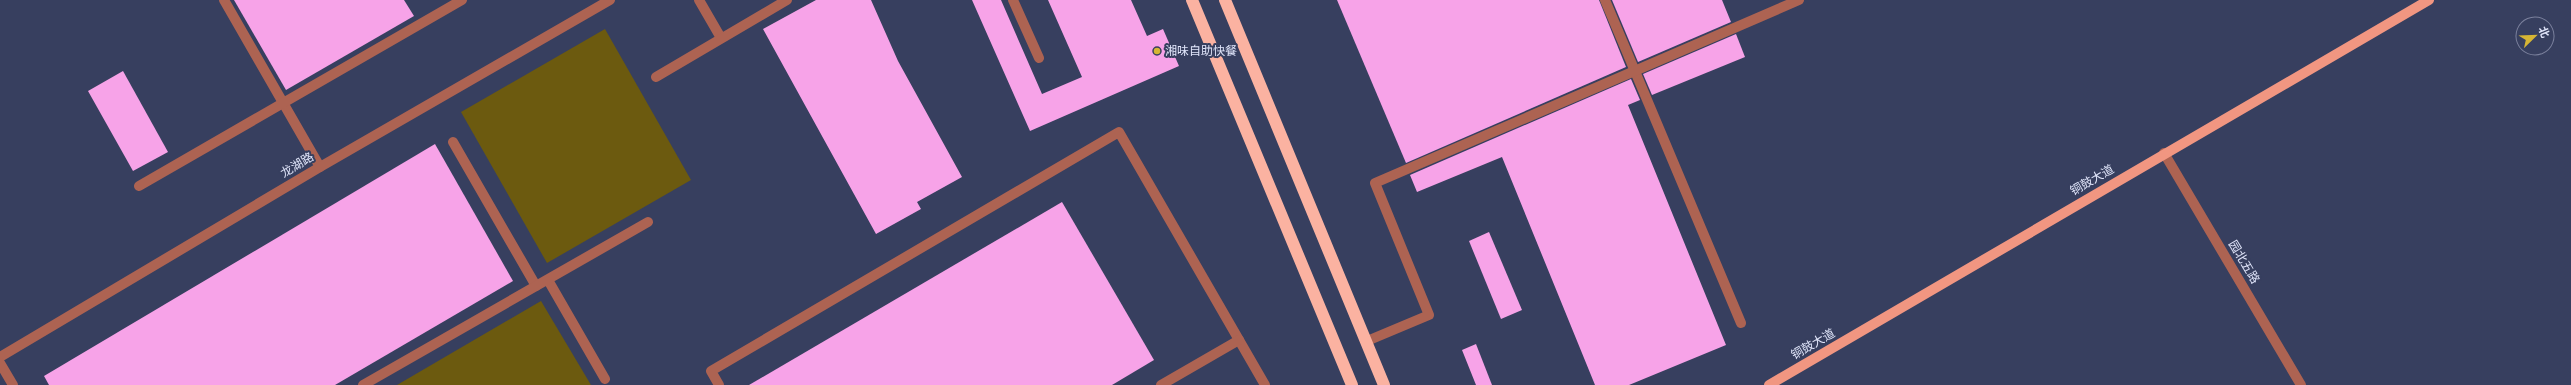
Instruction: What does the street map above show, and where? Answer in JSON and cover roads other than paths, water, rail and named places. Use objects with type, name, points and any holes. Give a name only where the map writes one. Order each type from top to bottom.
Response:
[{"type":"highway","points":[[1192,0],[1352,385]]},
{"type":"highway","points":[[1225,0],[1384,385]]},
{"type":"main road","name":"铜鼓大道","points":[[1769,385],[2164,153],[2429,0]]},
{"type":"street","points":[[224,0],[320,167]]},
{"type":"street","points":[[139,186],[462,0]]},
{"type":"street","name":"龙湖路","points":[[0,357],[320,167],[610,0]]},
{"type":"street","points":[[699,0],[721,38]]},
{"type":"street","points":[[656,77],[787,0]]},
{"type":"street","points":[[1013,0],[1038,58]]},
{"type":"street","points":[[1605,0],[1741,323]]},
{"type":"street","points":[[1367,341],[1429,314],[1375,183],[1799,0]]},
{"type":"street","points":[[719,385],[711,371],[1119,132],[1265,385]]},
{"type":"street","points":[[453,142],[536,286]]},
{"type":"street","name":"园北五路","points":[[2164,153],[2301,385]]},
{"type":"street","points":[[363,385],[648,222]]},
{"type":"street","points":[[548,280],[605,379]]},
{"type":"street","points":[[1162,385],[1239,340]]},
{"type":"street","points":[[0,363],[13,385]]},
{"type":"place","name":"湘味自助快餐","points":[[1157,51]]}]
